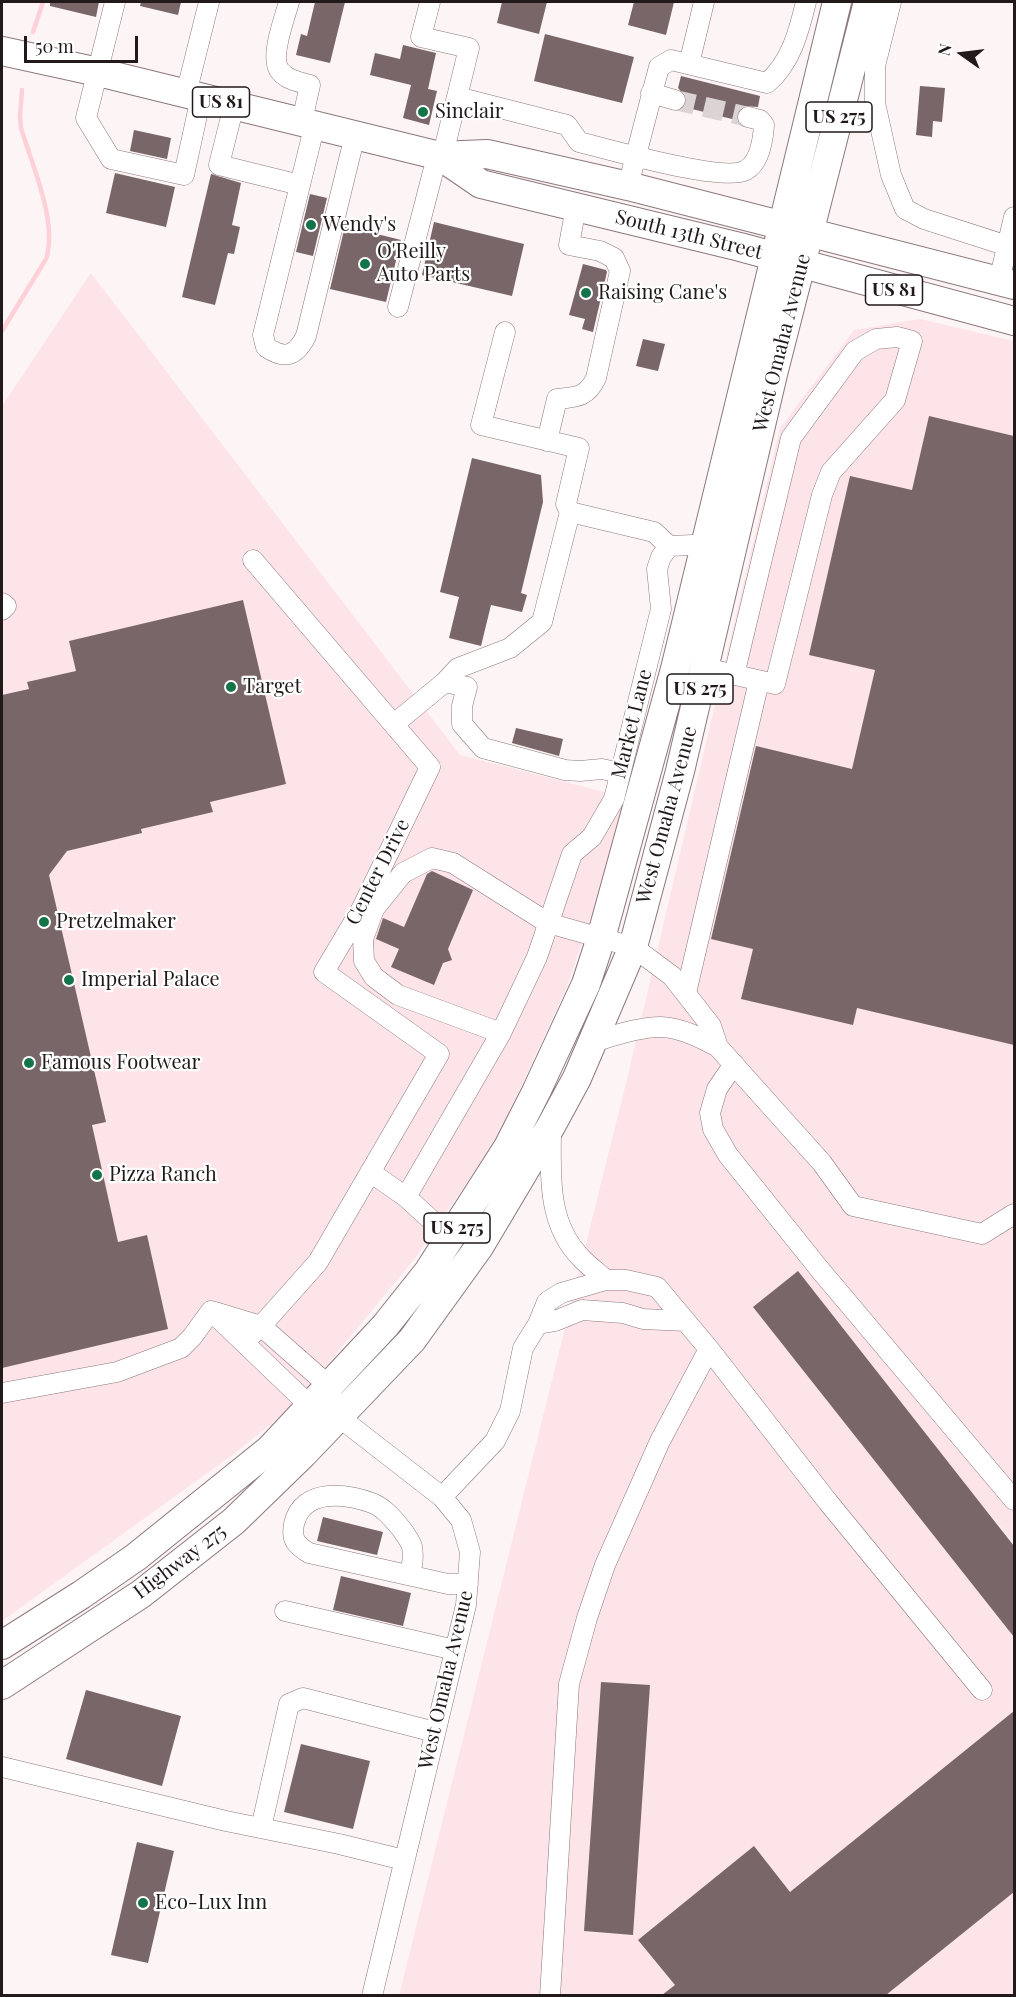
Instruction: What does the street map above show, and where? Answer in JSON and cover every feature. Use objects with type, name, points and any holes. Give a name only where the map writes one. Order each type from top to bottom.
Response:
[{"type":"highway","name":"West Omaha Avenue","points":[[339,1417],[412,1340],[479,1247],[552,1126],[577,1078],[633,947],[705,668],[802,263],[796,229],[837,2]]},
{"type":"highway","name":"West Omaha Avenue","points":[[319,1395],[385,1326],[428,1272],[451,1238],[508,1147],[577,1005],[602,938],[675,669],[774,256],[796,229],[868,2]]},
{"type":"highway","name":"South 13th Street","points":[[2,51],[194,95],[440,156],[488,154],[628,186],[1007,283]]},
{"type":"highway","name":"South 13th Street","points":[[440,156],[480,184],[802,263],[897,291],[1014,321]]},
{"type":"highway","name":"Highway 275","points":[[2,1645],[81,1595],[169,1531],[269,1450],[319,1395]]},
{"type":"highway","name":"Highway 275","points":[[2,1685],[141,1594],[234,1521],[339,1417]]},
{"type":"street","points":[[115,2],[86,118],[111,159],[184,175],[209,2]]},
{"type":"street","points":[[289,2],[275,59],[279,70],[292,80],[310,85],[309,123],[300,185],[263,335],[266,347],[280,354],[287,355],[296,352],[306,336],[355,135]]},
{"type":"street","points":[[398,307],[433,172],[445,146],[469,48],[422,37],[430,2]]},
{"type":"street","points":[[689,64],[705,2]]},
{"type":"street","points":[[628,186],[659,67],[671,60],[767,83],[780,72],[798,33],[806,2]]},
{"type":"street","points":[[891,2],[875,66],[874,103],[891,175],[905,209],[924,219],[1012,234],[1007,283]]},
{"type":"street","points":[[651,93],[675,100]]},
{"type":"street","points":[[457,97],[567,125],[579,142],[717,174],[744,172],[755,162],[763,138],[764,125],[760,120],[748,117]]},
{"type":"street","points":[[234,105],[219,165],[300,185]]},
{"type":"street","points":[[547,441],[557,399],[579,396],[591,388],[596,378],[620,271],[614,258],[600,251],[569,245],[576,207]]},
{"type":"street","points":[[394,724],[445,682],[458,668],[510,648],[542,622],[570,512],[566,504],[579,448],[481,425],[505,333]]},
{"type":"street","points":[[705,668],[734,675],[759,681],[775,684],[822,495],[831,472],[895,400],[912,341],[897,337],[876,339],[855,351],[791,438],[734,675]]},
{"type":"street","points":[[570,512],[654,532],[669,546],[693,545],[705,548]]},
{"type":"street","name":"Market Lane","points":[[406,1197],[501,1033],[537,957],[572,854],[592,837],[614,799],[661,609],[657,569],[661,557],[669,546]]},
{"type":"street","name":"Center Drive","points":[[253,560],[430,767],[362,908],[324,972],[439,1054],[370,1172]]},
{"type":"street","points":[[2,603],[6,606],[2,610]]},
{"type":"street","points":[[686,993],[759,681]]},
{"type":"street","points":[[445,682],[467,687],[462,706],[462,724],[483,748],[565,770],[603,769],[620,773]]},
{"type":"street","points":[[501,1033],[398,994],[374,977],[364,961],[363,939],[374,909],[403,873],[432,858],[453,863],[548,923],[633,947],[672,976],[711,1026],[718,1047]]},
{"type":"street","points":[[592,1042],[630,1031],[662,1027],[690,1033],[718,1047],[822,1163],[853,1206],[982,1234],[1014,1214]]},
{"type":"street","points":[[734,1064],[717,1089],[710,1113],[713,1129],[728,1155],[821,1271],[1014,1498]]},
{"type":"street","points":[[552,1126],[550,1173],[553,1208],[566,1237],[580,1257],[606,1280]]},
{"type":"street","points":[[244,1342],[318,1262],[370,1172],[406,1197],[451,1238]]},
{"type":"street","points":[[442,1497],[495,1441],[510,1411],[524,1348],[547,1302],[561,1293],[606,1280],[626,1280],[657,1287],[709,1349],[828,1502],[982,1690]]},
{"type":"street","points":[[211,1311],[261,1326],[319,1395]]},
{"type":"street","points":[[211,1311],[244,1342],[319,1395]]},
{"type":"street","points":[[2,1393],[117,1372],[181,1348],[211,1311]]},
{"type":"street","points":[[538,1324],[555,1321],[582,1311],[623,1313],[643,1318],[686,1322]]},
{"type":"street","points":[[550,1995],[569,1684],[587,1618],[605,1565],[660,1441],[709,1349]]},
{"type":"street","name":"West Omaha Avenue","points":[[319,1395],[339,1417],[442,1497],[461,1520],[470,1552],[466,1605],[372,1995]]},
{"type":"street","points":[[410,1575],[413,1562],[412,1545],[394,1520],[374,1504],[333,1494],[318,1497],[302,1507],[295,1519],[292,1535],[297,1545],[309,1554],[448,1584],[468,1584]]},
{"type":"street","points":[[285,1611],[454,1650]]},
{"type":"street","points":[[261,1828],[289,1704],[303,1698],[435,1732]]},
{"type":"street","points":[[2,1767],[404,1860]]},
{"type":"shaded area","points":[[91,273],[460,755],[632,799],[566,989],[496,1140],[416,1257],[293,1406],[235,1453],[2,1621],[2,406]]},
{"type":"shaded area","points":[[920,319],[1014,341],[1014,1543],[934,1448],[1014,1545],[1014,1995],[399,1996],[627,1079],[780,428],[854,330]]},
{"type":"building","points":[[50,2],[99,2],[96,17],[50,6]]},
{"type":"building","points":[[141,2],[181,2],[178,15],[140,6]]},
{"type":"building","points":[[315,2],[345,2],[330,63],[296,55],[301,34],[307,36]]},
{"type":"building","points":[[502,2],[547,2],[539,34],[497,23]]},
{"type":"building","points":[[634,2],[674,2],[666,35],[628,25]]},
{"type":"building","points":[[545,34],[634,57],[622,103],[534,81]]},
{"type":"building","points":[[403,45],[436,53],[428,89],[437,91],[429,125],[403,118],[411,85],[370,75],[375,53],[400,59]]},
{"type":"building","points":[[681,76],[760,96],[758,107],[744,106],[739,109],[736,120],[684,107],[686,97],[678,88]]},
{"type":"building","points":[[920,86],[945,88],[942,122],[933,121],[932,137],[916,135]]},
{"type":"building","points":[[134,130],[171,138],[167,159],[130,151]]},
{"type":"building","points":[[115,173],[175,187],[166,227],[106,213]]},
{"type":"building","points":[[211,174],[241,183],[232,225],[240,227],[234,254],[228,253],[215,305],[182,297]]},
{"type":"building","name":"Wendy's","points":[[310,194],[327,198],[313,256],[296,252]]},
{"type":"building","points":[[434,222],[524,244],[512,296],[422,275]]},
{"type":"building","name":"O'Reilly Auto Parts","points":[[345,226],[401,240],[386,302],[330,289]]},
{"type":"building","points":[[583,264],[607,272],[593,332],[582,329],[585,319],[569,315]]},
{"type":"building","points":[[643,339],[665,344],[658,371],[636,366]]},
{"type":"building","points":[[929,416],[1014,436],[1014,1045],[857,1008],[853,1025],[741,999],[753,949],[711,939],[756,746],[852,769],[875,670],[809,655],[850,476],[912,490]]},
{"type":"building","points":[[472,458],[541,475],[543,502],[521,593],[527,595],[522,612],[491,605],[481,646],[449,638],[459,597],[440,592]]},
{"type":"building","points":[[243,600],[286,784],[210,802],[213,812],[141,829],[142,833],[67,851],[49,875],[106,1122],[92,1125],[118,1242],[147,1235],[168,1329],[2,1368],[2,695],[29,689],[27,682],[76,671],[69,641]]},
{"type":"building","points":[[516,728],[563,739],[559,756],[512,743]]},
{"type":"building","points":[[432,871],[473,890],[448,949],[452,960],[443,963],[434,985],[391,967],[399,949],[376,939],[383,918],[404,927],[427,874]]},
{"type":"building","points":[[798,1271],[1014,1546],[1014,1637],[753,1307]]},
{"type":"building","points":[[323,1517],[383,1532],[377,1555],[317,1541]]},
{"type":"building","points":[[341,1576],[411,1593],[403,1626],[333,1610]]},
{"type":"building","points":[[601,1682],[650,1685],[633,1935],[584,1931]]},
{"type":"building","points":[[86,1690],[181,1716],[162,1786],[66,1759]]},
{"type":"building","points":[[1014,1711],[1014,1892],[886,1995],[662,1995],[675,1985],[638,1940],[754,1846],[790,1892]]},
{"type":"building","points":[[301,1744],[370,1761],[353,1829],[284,1812]]},
{"type":"building","name":"Eco-Lux Inn","points":[[137,1842],[174,1851],[148,1963],[111,1955]]},
{"type":"waterway","points":[[33,32],[43,2]]},
{"type":"waterway","points":[[2,331],[46,259],[49,244],[49,228],[42,194],[21,128],[22,90]]},
{"type":"tunnel","points":[[675,100],[748,117]]},
{"type":"place","name":"Sinclair","points":[[423,112]]},
{"type":"place","name":"Wendy's","points":[[311,225]]},
{"type":"place","name":"O'Reilly Auto Parts","points":[[365,264]]},
{"type":"place","name":"Raising Cane's","points":[[586,293]]},
{"type":"place","name":"Target","points":[[231,687]]},
{"type":"place","name":"Pretzelmaker","points":[[44,922]]},
{"type":"place","name":"Imperial Palace","points":[[69,980]]},
{"type":"place","name":"Famous Footwear","points":[[29,1063]]},
{"type":"place","name":"Pizza Ranch","points":[[97,1175]]},
{"type":"place","name":"Eco-Lux Inn","points":[[143,1903]]}]
